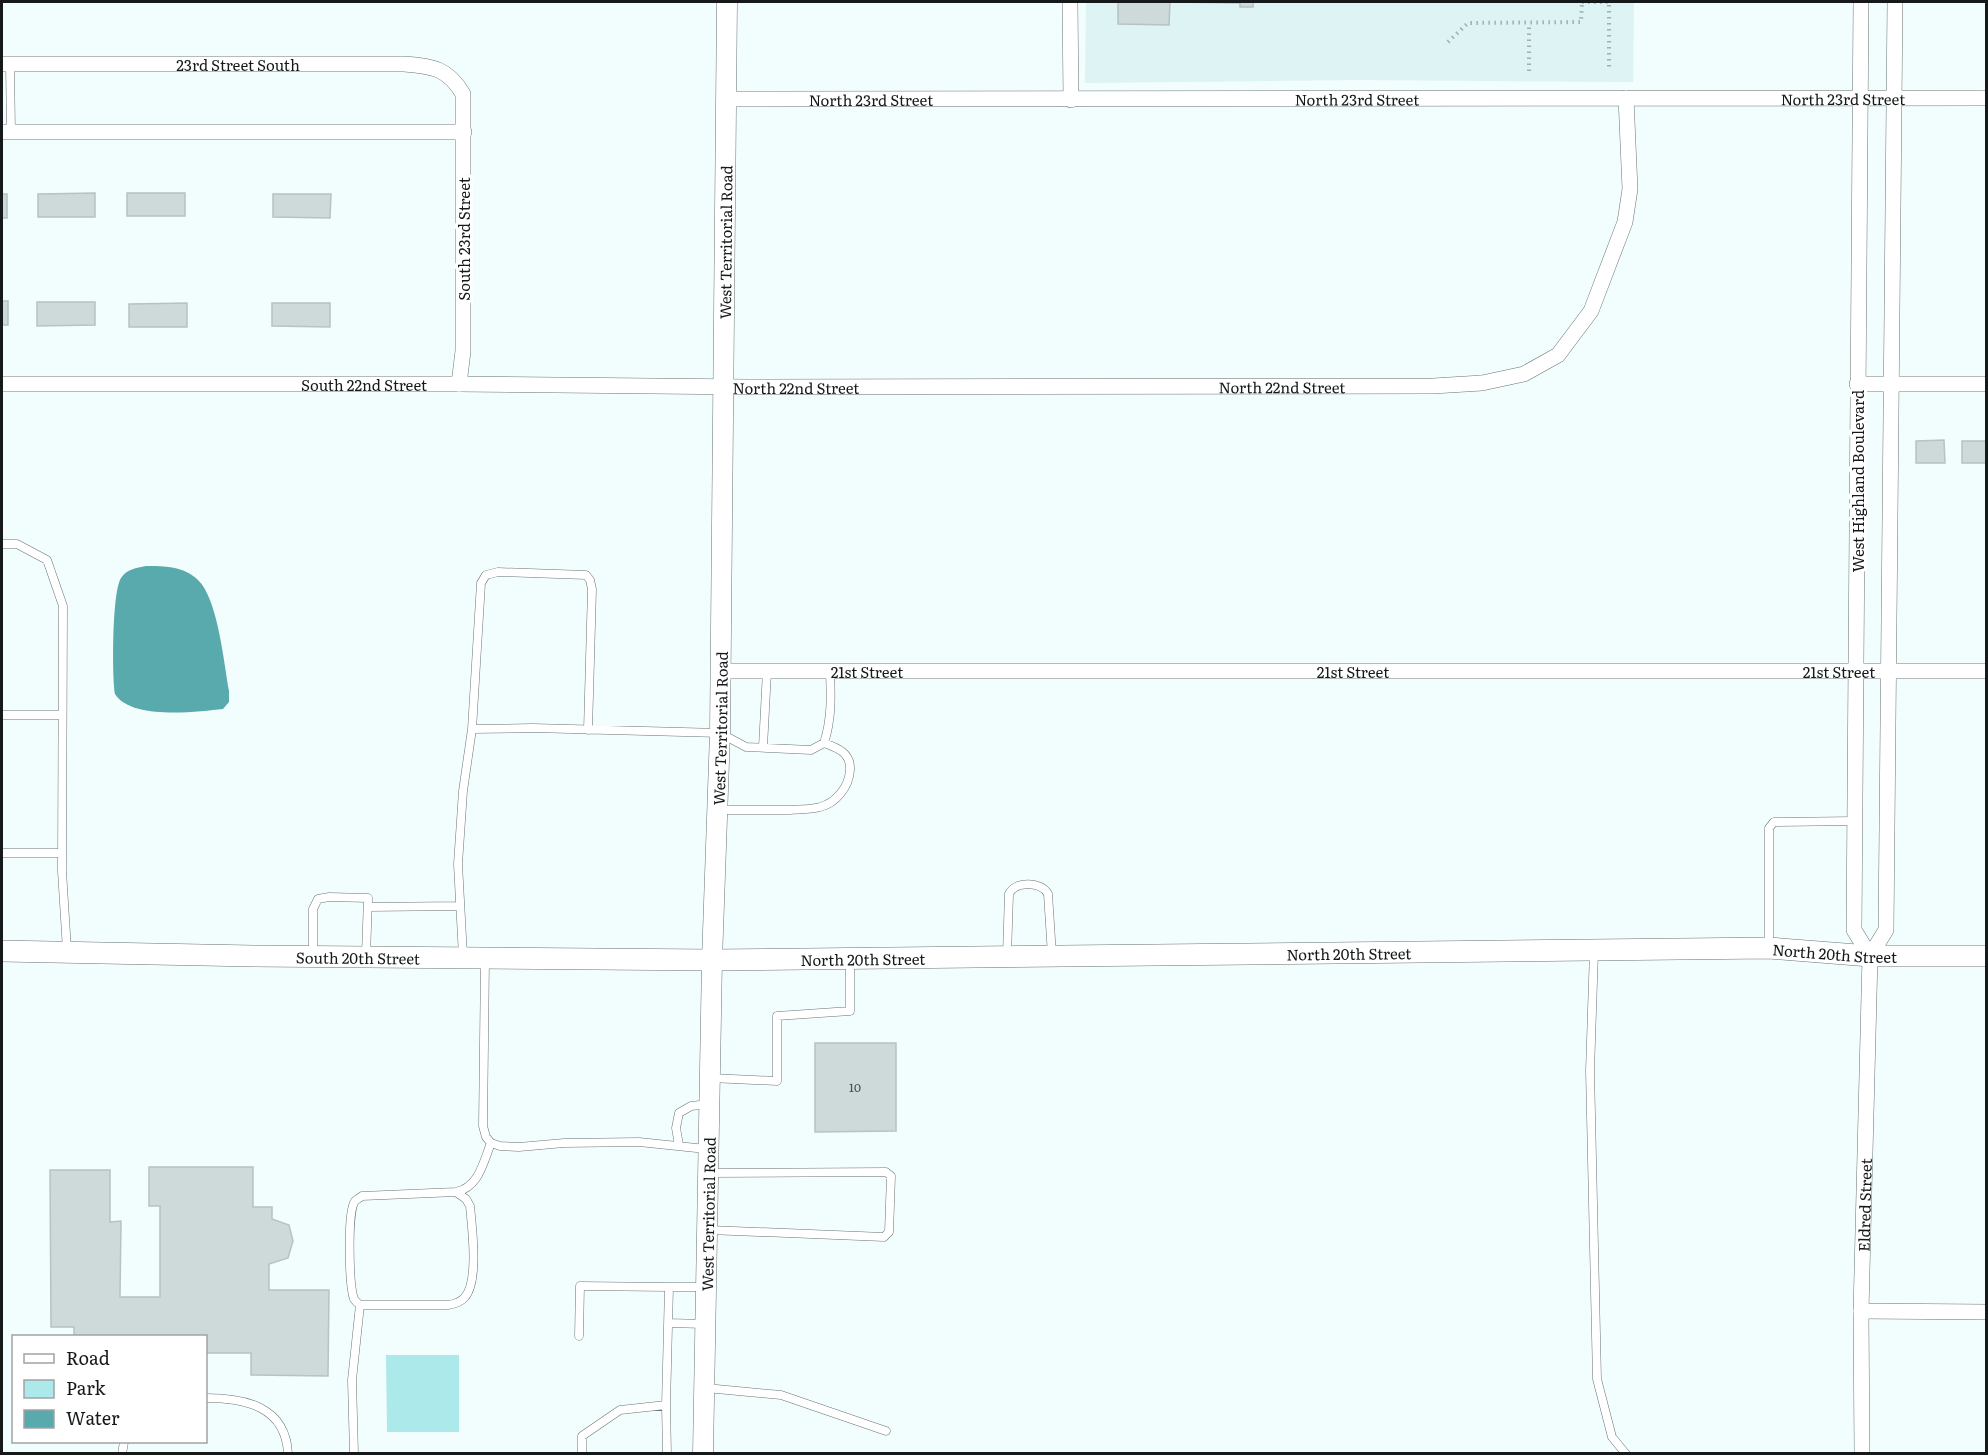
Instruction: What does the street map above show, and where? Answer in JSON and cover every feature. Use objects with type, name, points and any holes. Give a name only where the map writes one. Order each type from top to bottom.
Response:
[{"type":"main road","name":"North 20th Street","points":[[712,960],[1769,948],[1870,956],[1986,956]]},
{"type":"main road","name":"South 20th Street","points":[[2,951],[313,957],[712,960]]},
{"type":"street","name":"West Territorial Road","points":[[703,1454],[712,960],[720,733],[727,2]]},
{"type":"street","points":[[1070,2],[1071,100]]},
{"type":"street","name":"West Highland Boulevard","points":[[1861,2],[1854,930],[1870,956]]},
{"type":"street","points":[[1870,956],[1886,930],[1895,2]]},
{"type":"street","name":"23rd Street South","points":[[6,64],[404,64],[431,66],[444,72],[456,82],[463,94]]},
{"type":"street","name":"South 23rd Street","points":[[459,384],[463,351],[463,94]]},
{"type":"street","name":"North 22nd Street","points":[[724,387],[1433,386],[1482,383],[1524,374],[1558,356],[1591,311],[1604,279],[1625,222],[1630,189],[1626,98]]},
{"type":"street","name":"North 23rd Street","points":[[726,99],[1986,98]]},
{"type":"street","points":[[6,132],[464,132]]},
{"type":"street","name":"South 22nd Street","points":[[2,384],[459,384],[724,387]]},
{"type":"street","points":[[1857,384],[1986,384]]},
{"type":"street","name":"21st Street","points":[[720,671],[1986,670]]},
{"type":"street","name":"Eldred Street","points":[[1862,1454],[1861,1311],[1870,956]]},
{"type":"street","points":[[1861,1311],[1986,1312]]},
{"type":"lane","points":[[6,64],[6,132]]},
{"type":"lane","points":[[2,544],[17,544],[47,560],[63,606],[62,853],[67,952]]},
{"type":"lane","points":[[463,958],[458,864],[462,802],[472,729],[481,583],[486,575],[498,572],[586,575],[590,580],[592,589],[588,730]]},
{"type":"lane","points":[[763,747],[767,671]]},
{"type":"lane","points":[[472,729],[720,733],[746,747],[811,750],[824,742],[832,709],[830,671]]},
{"type":"lane","points":[[2,715],[62,715]]},
{"type":"lane","points":[[718,810],[809,809],[829,803],[837,797],[848,779],[850,764],[844,753],[824,742]]},
{"type":"lane","points":[[1769,948],[1769,828],[1774,822],[1854,821]]},
{"type":"lane","points":[[2,853],[62,853]]},
{"type":"lane","points":[[1006,957],[1008,894],[1016,885],[1041,886],[1048,894],[1053,957]]},
{"type":"lane","points":[[313,957],[313,909],[318,900],[329,897],[368,898],[366,957]]},
{"type":"lane","points":[[368,907],[460,906]]},
{"type":"lane","points":[[1594,950],[1590,1071],[1597,1379],[1612,1437],[1626,1454]]},
{"type":"lane","points":[[485,959],[483,1126],[486,1137],[491,1143],[519,1147],[564,1143],[639,1142],[709,1149]]},
{"type":"lane","points":[[710,1078],[777,1082],[777,1016],[850,1011],[850,959]]},
{"type":"lane","points":[[679,1145],[676,1128],[679,1113],[691,1106],[710,1104]]},
{"type":"lane","points":[[456,1192],[466,1199],[471,1212],[472,1278],[466,1297],[460,1302],[448,1305],[360,1305],[355,1301],[351,1282],[350,1221],[351,1209],[355,1201],[362,1196],[456,1192],[471,1186],[477,1178],[491,1143]]},
{"type":"lane","points":[[707,1230],[884,1237],[889,1232],[891,1176],[886,1172],[708,1173]]},
{"type":"lane","points":[[579,1336],[580,1286],[706,1287]]},
{"type":"lane","points":[[667,1454],[669,1287]]},
{"type":"lane","points":[[354,1454],[352,1380],[360,1305]]},
{"type":"lane","points":[[668,1323],[705,1324]]},
{"type":"lane","points":[[704,1388],[781,1395],[886,1431]]},
{"type":"lane","points":[[207,1398],[247,1401],[266,1411],[280,1425],[287,1440],[288,1454]]},
{"type":"lane","points":[[582,1454],[582,1436],[620,1410],[666,1405]]},
{"type":"path","points":[[1448,42],[1467,23],[1581,22],[1582,2],[1609,2],[1609,71]]},
{"type":"path","points":[[1529,23],[1529,71]]},
{"type":"shaded area","points":[[1086,2],[1634,2],[1633,82],[1355,80],[1085,83]]},
{"type":"green space","points":[[386,1355],[459,1355],[459,1432],[387,1432]]},
{"type":"water","points":[[146,566],[180,569],[192,575],[205,589],[219,632],[229,691],[229,702],[223,709],[181,712],[149,711],[123,702],[115,694],[114,634],[118,586],[126,573]]},
{"type":"building","points":[[1118,2],[1170,2],[1169,25],[1118,24]]},
{"type":"building","points":[[1170,2],[1253,2],[1253,7],[1240,7],[1240,3]]},
{"type":"building","points":[[95,193],[95,217],[38,217],[38,194]]},
{"type":"building","points":[[127,193],[185,193],[185,216],[127,216]]},
{"type":"building","points":[[2,194],[7,194],[7,218],[2,218]]},
{"type":"building","points":[[273,194],[331,194],[330,218],[273,217]]},
{"type":"building","points":[[2,301],[8,301],[8,325],[2,325]]},
{"type":"building","points":[[37,302],[95,302],[95,325],[37,326]]},
{"type":"building","points":[[187,303],[187,327],[129,327],[129,304]]},
{"type":"building","points":[[272,303],[330,303],[330,327],[272,326]]},
{"type":"building","points":[[1944,440],[1945,463],[1916,463],[1916,441]]},
{"type":"building","points":[[1962,441],[1986,441],[1986,463],[1962,463]]},
{"type":"building","points":[[815,1043],[896,1043],[896,1131],[815,1132]]},
{"type":"building","points":[[149,1167],[253,1167],[253,1207],[272,1207],[272,1219],[289,1225],[293,1241],[288,1258],[269,1264],[269,1290],[329,1290],[328,1376],[251,1375],[251,1353],[207,1353],[207,1335],[74,1335],[74,1327],[51,1327],[50,1170],[110,1170],[110,1222],[121,1221],[120,1297],[160,1297],[160,1206],[149,1206]]}]
